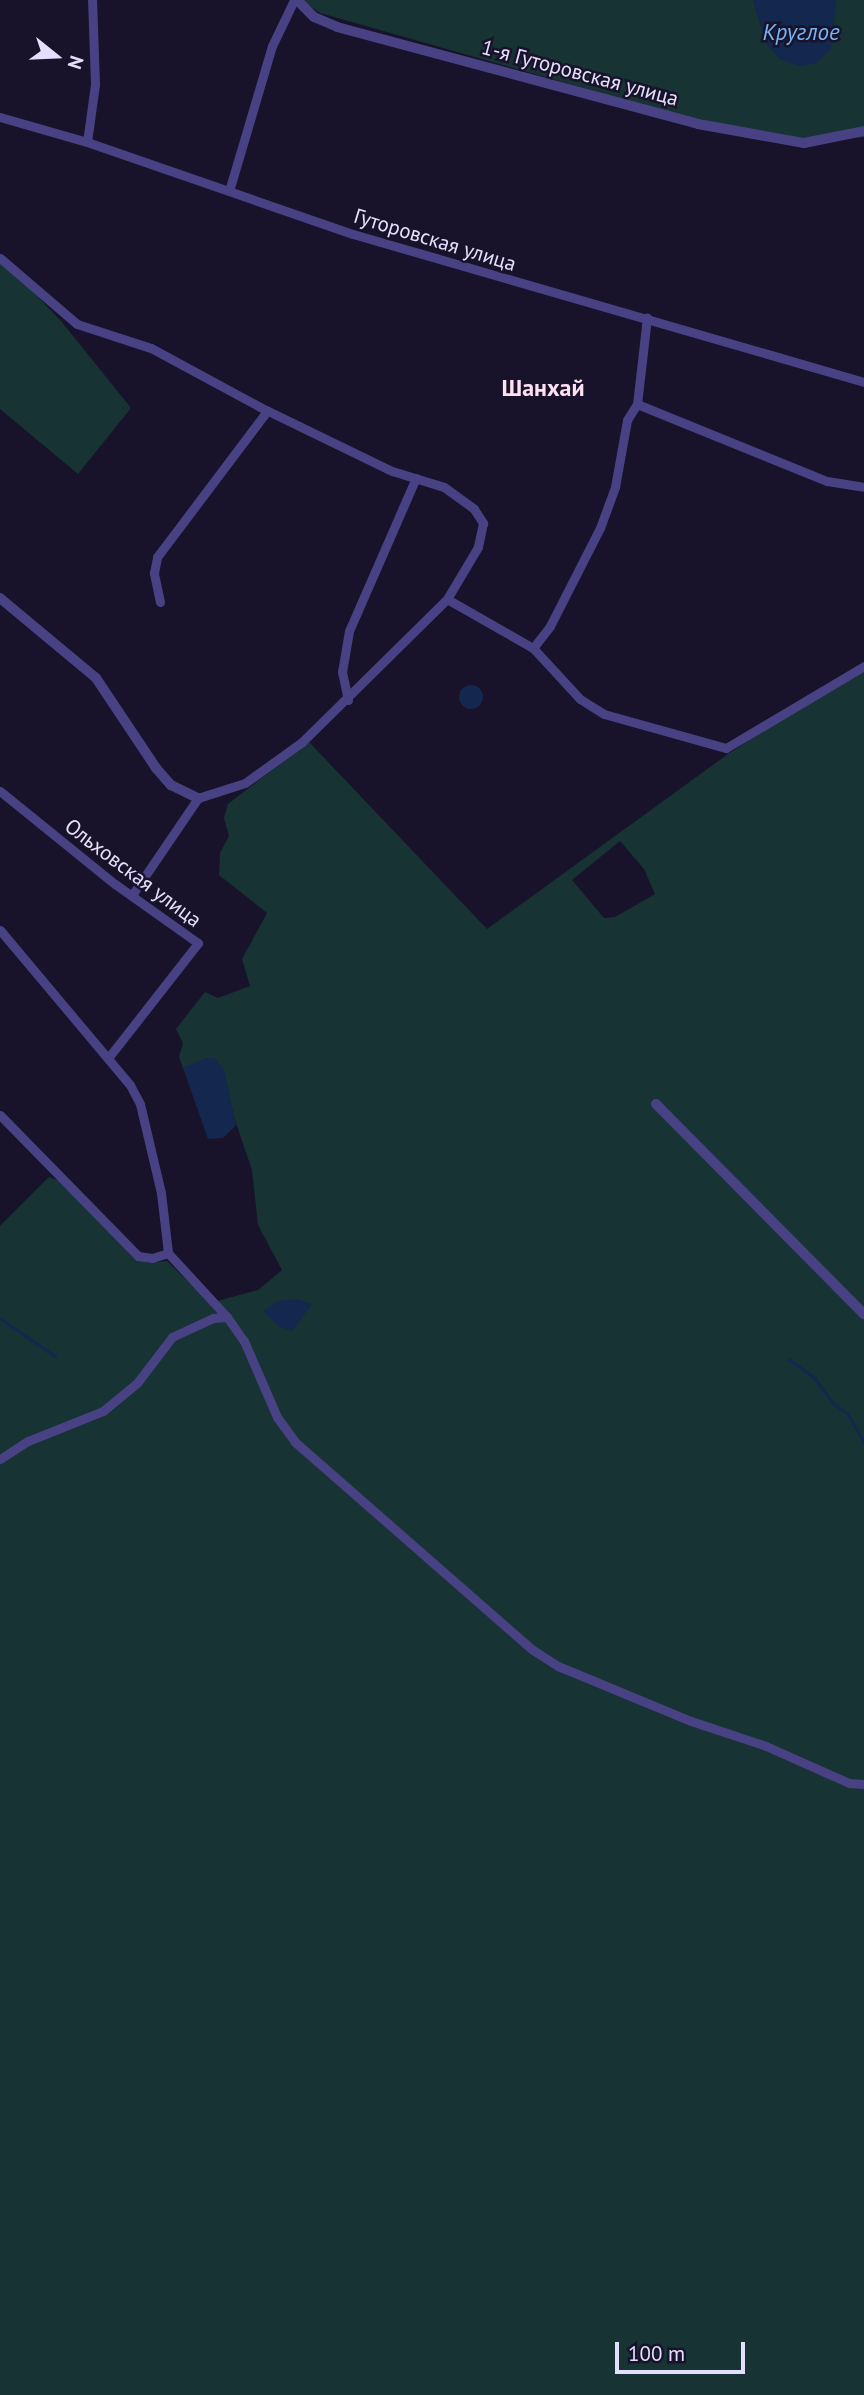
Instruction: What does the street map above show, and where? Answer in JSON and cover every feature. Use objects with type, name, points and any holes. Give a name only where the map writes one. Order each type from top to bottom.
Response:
[{"type":"street","points":[[87,142],[95,84],[92,0]]},
{"type":"street","points":[[229,191],[272,46],[296,0]]},
{"type":"street","name":"1-я Гуторовская улица","points":[[296,0],[314,17],[337,27],[698,124],[785,142],[827,140],[864,131]]},
{"type":"street","name":"Гуторовская улица","points":[[0,117],[87,142],[353,234],[864,382]]},
{"type":"street","points":[[0,258],[77,324],[152,348],[267,411],[415,478],[454,492],[482,519],[478,547],[447,599],[417,624],[348,700],[302,742],[245,783],[198,798],[132,895]]},
{"type":"street","points":[[533,648],[550,626],[600,528],[615,487],[629,412],[637,404],[647,318]]},
{"type":"street","points":[[637,404],[827,481],[864,487]]},
{"type":"street","points":[[160,602],[154,573],[157,557],[267,411]]},
{"type":"street","points":[[348,700],[342,672],[349,631],[415,478]]},
{"type":"street","points":[[0,598],[96,678],[156,768],[171,785],[198,798]]},
{"type":"street","points":[[447,599],[533,648],[573,692],[604,714],[726,748],[864,666]]},
{"type":"street","name":"Ольховская улица","points":[[0,791],[132,895],[198,943],[108,1058]]},
{"type":"street","points":[[0,930],[108,1058],[140,1104],[161,1193],[169,1253],[227,1317],[244,1341],[277,1417],[295,1442],[533,1650],[558,1666],[691,1721],[766,1746],[849,1783],[864,1784]]},
{"type":"street","points":[[656,1104],[864,1314]]},
{"type":"street","points":[[0,1115],[138,1256],[152,1258],[169,1253]]},
{"type":"street","points":[[0,1459],[28,1441],[103,1411],[137,1383],[172,1337],[199,1324],[227,1317]]},
{"type":"green space","points":[[302,0],[864,0],[864,137],[826,141],[770,136],[651,107],[320,13]]},
{"type":"green space","points":[[0,257],[61,321],[131,408],[78,474],[0,409]]},
{"type":"green space","points":[[864,666],[864,2395],[0,2395],[0,1226],[49,1177],[60,1181],[128,1252],[148,1263],[167,1261],[210,1303],[258,1290],[282,1270],[258,1225],[252,1170],[214,1058],[183,1068],[179,1057],[183,1043],[176,1029],[205,992],[218,998],[250,986],[242,959],[267,913],[219,875],[220,853],[229,836],[224,818],[228,804],[309,742],[487,929],[728,754]],"holes":[[[620,841],[644,869],[655,894],[615,917],[604,918],[572,880]]]},
{"type":"water","name":"Круглое","points":[[753,0],[836,0],[831,49],[816,63],[799,66],[780,59],[766,44]]},
{"type":"water","points":[[471,685],[479,689],[483,697],[479,705],[471,709],[463,705],[459,697],[463,689]]},
{"type":"water","points":[[207,1058],[214,1058],[224,1069],[236,1125],[223,1138],[208,1139],[183,1068]]},
{"type":"water","points":[[297,1299],[312,1304],[292,1331],[278,1326],[263,1311],[278,1301]]},
{"type":"waterway","points":[[0,1318],[55,1356]]},
{"type":"waterway","points":[[789,1359],[815,1378],[833,1403],[848,1414],[864,1442]]},
{"type":"district","name":"Шанхай","points":[[543,388]]}]
